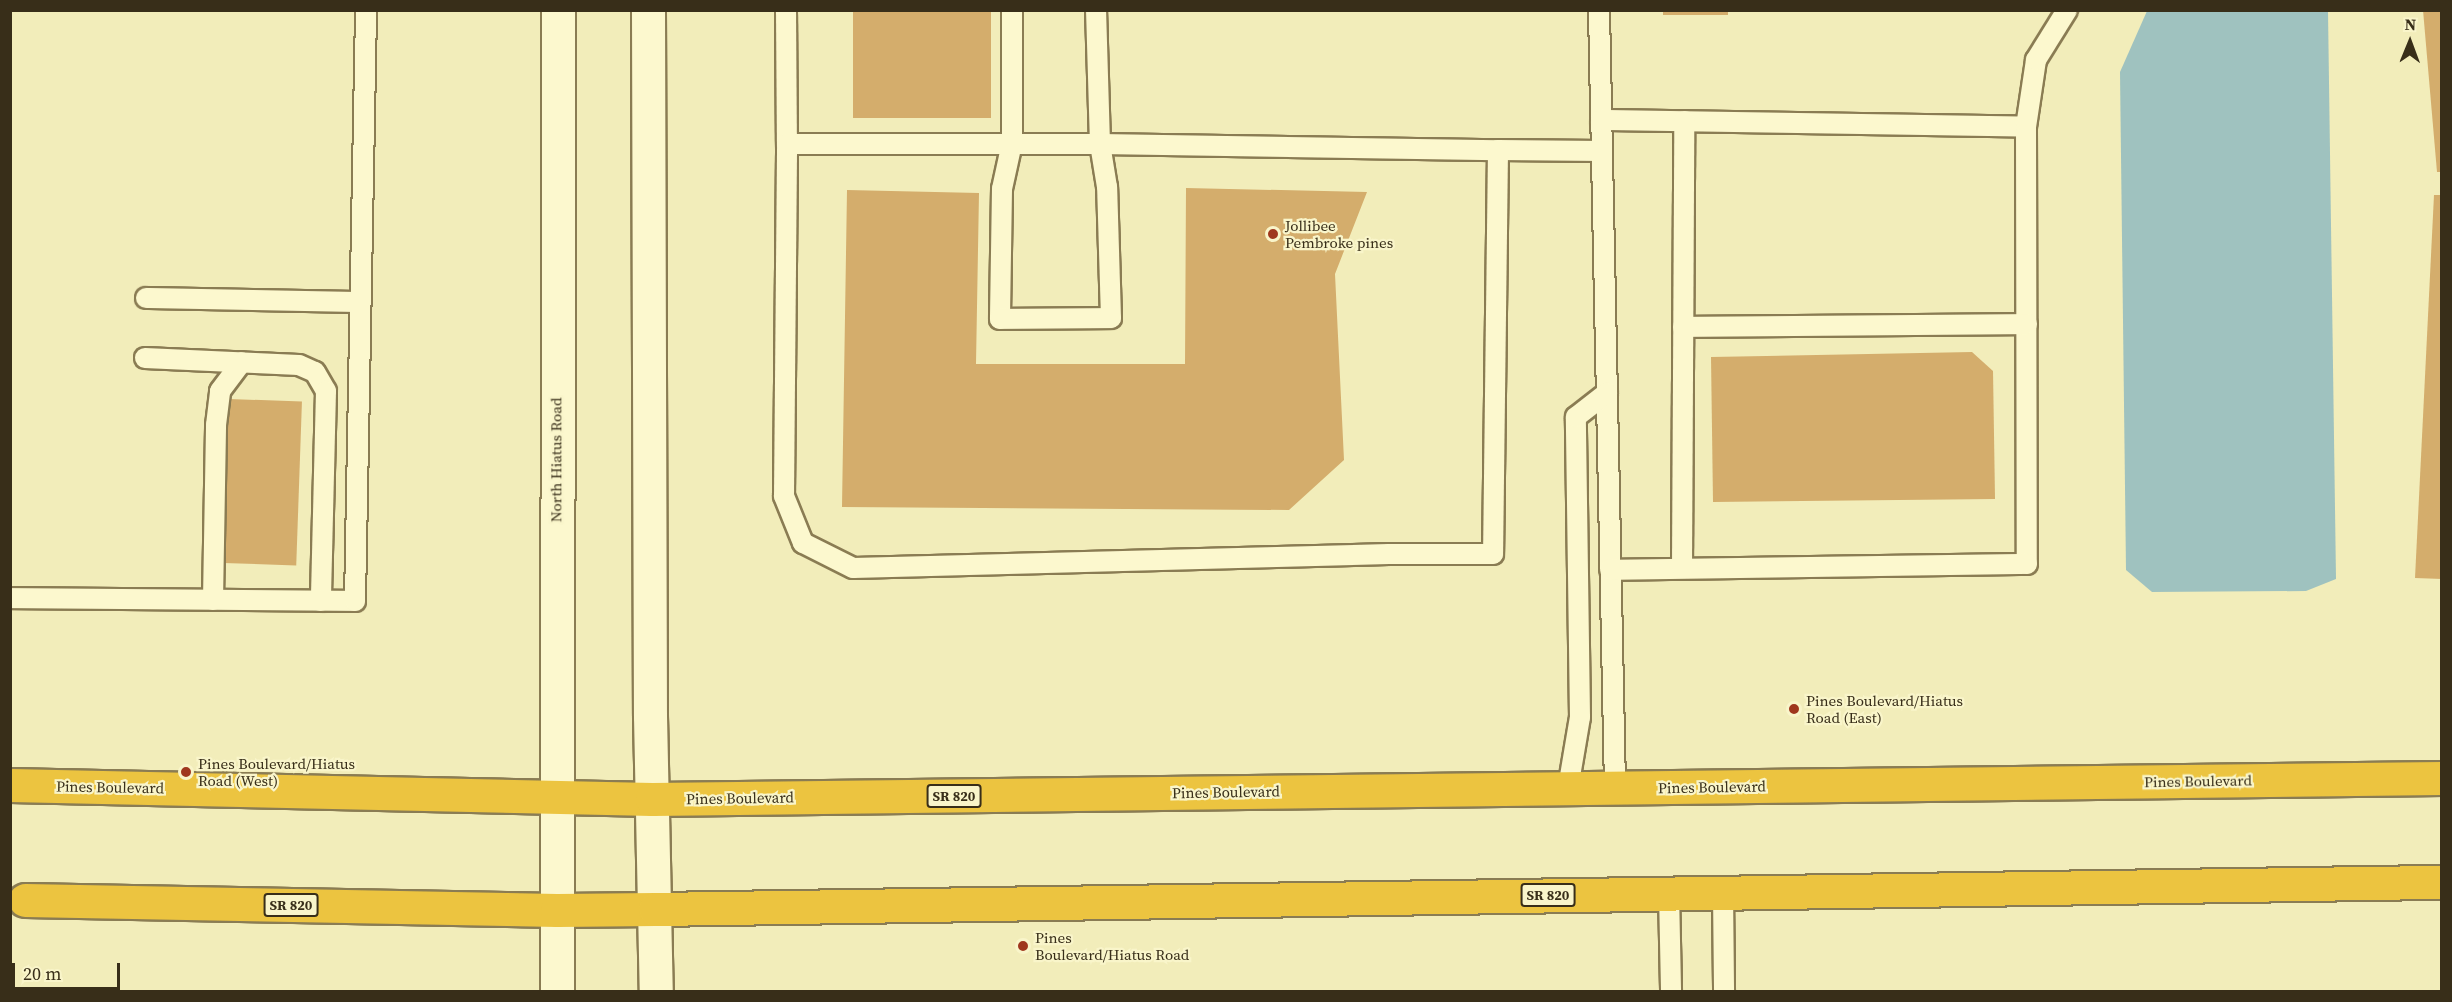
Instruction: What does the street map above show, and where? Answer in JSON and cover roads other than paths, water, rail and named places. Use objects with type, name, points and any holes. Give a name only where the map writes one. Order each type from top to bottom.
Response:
[{"type":"highway","name":"Pines Boulevard","points":[[10,784],[652,799],[2442,778]]},
{"type":"highway","name":"SR 820","points":[[25,900],[557,910],[2442,882]]},
{"type":"main road","name":"North Hiatus Road","points":[[557,992],[558,10]]},
{"type":"main road","points":[[648,10],[652,799],[656,992]]},
{"type":"lane","points":[[10,598],[355,601],[366,10]]},
{"type":"lane","points":[[786,10],[784,496],[803,543],[853,568],[1389,554],[1493,554],[1498,150]]},
{"type":"lane","points":[[1012,10],[1012,143],[1002,189],[1000,319],[1111,318],[1107,187],[1100,144],[1096,10]]},
{"type":"lane","points":[[1599,10],[1615,788]]},
{"type":"lane","points":[[1610,570],[2027,564],[2026,127],[2036,60],[2067,10]]},
{"type":"lane","points":[[1602,120],[2026,127]]},
{"type":"lane","points":[[1682,568],[1684,121]]},
{"type":"lane","points":[[787,144],[1012,143],[1602,151]]},
{"type":"lane","points":[[146,298],[360,302]]},
{"type":"lane","points":[[1683,327],[2027,324]]},
{"type":"lane","points":[[145,358],[299,365],[315,372],[326,391],[321,601]]},
{"type":"lane","points":[[213,600],[216,425],[220,391],[243,362]]},
{"type":"lane","points":[[1568,788],[1580,717],[1576,417],[1607,393]]},
{"type":"lane","points":[[1723,892],[1724,992]]},
{"type":"lane","points":[[1669,893],[1671,992]]},
{"type":"water","points":[[2147,11],[2328,11],[2336,579],[2306,591],[2152,592],[2126,570],[2120,72]]},
{"type":"place","name":"Jollibee Pembroke pines","points":[[1273,234]]},
{"type":"place","name":"Pines Boulevard/Hiatus Road (East)","points":[[1794,709]]},
{"type":"place","name":"Pines Boulevard/Hiatus Road (West)","points":[[186,772]]},
{"type":"place","name":"Pines Boulevard/Hiatus Road","points":[[1023,946]]}]
